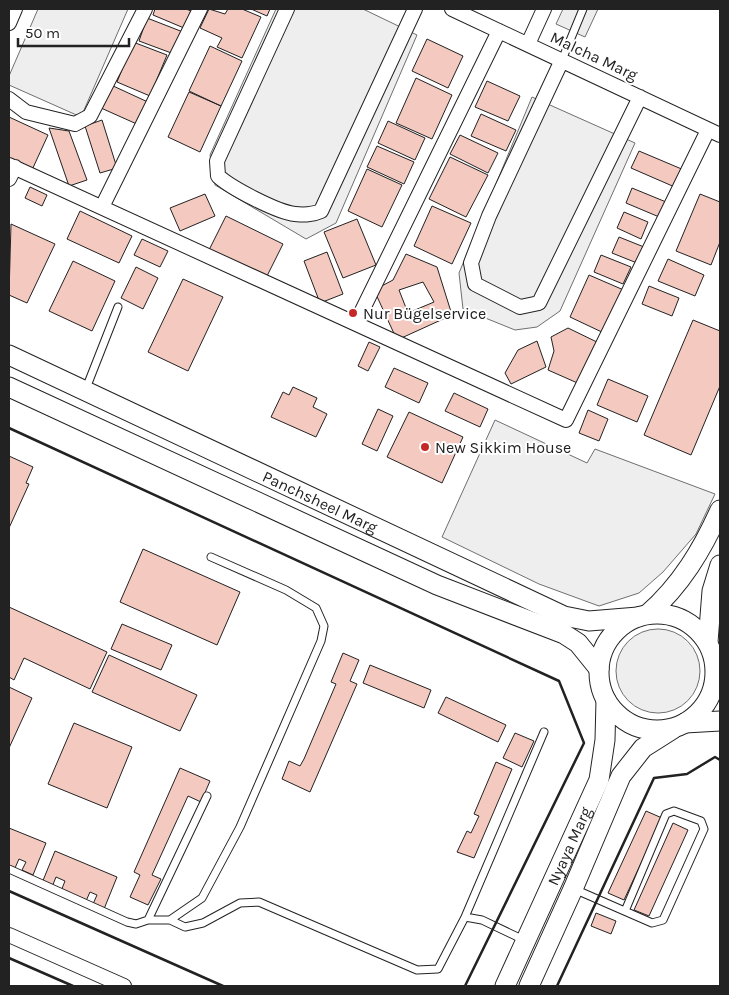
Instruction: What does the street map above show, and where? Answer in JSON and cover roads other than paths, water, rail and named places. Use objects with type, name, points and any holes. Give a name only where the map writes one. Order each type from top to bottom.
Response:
[{"type":"main road","name":"Panchsheel Marg","points":[[9,355],[559,614],[589,621],[643,615]]},
{"type":"main road","name":"Panchsheel Marg","points":[[9,387],[438,585],[564,634],[578,643],[599,669]]},
{"type":"main road","points":[[720,510],[687,572],[666,598],[643,615],[618,628],[604,647],[599,669],[600,685],[606,700],[619,716],[636,726],[656,730],[720,721]]},
{"type":"main road","points":[[681,725],[699,713],[712,691],[716,667],[710,646],[712,591],[720,565]]},
{"type":"main road","points":[[643,615],[665,614],[682,619],[697,629],[710,646],[720,673]]},
{"type":"main road","name":"Nyaya Marg","points":[[505,986],[599,780],[605,740],[606,700]]},
{"type":"main road","name":"Nyaya Marg","points":[[529,986],[574,889],[621,776],[643,748],[681,725]]},
{"type":"street","points":[[9,23],[15,9]]},
{"type":"street","points":[[9,99],[26,112],[75,124],[90,116],[145,9]]},
{"type":"street","points":[[102,207],[200,9]]},
{"type":"street","points":[[287,9],[217,161],[218,176],[229,186],[292,214],[310,215],[321,211],[415,9]]},
{"type":"street","name":"Malcha Marg","points":[[452,9],[714,132]]},
{"type":"street","points":[[528,44],[544,9]]},
{"type":"street","points":[[356,324],[499,30]]},
{"type":"street","points":[[562,60],[489,216],[471,263],[475,284],[520,307],[539,303],[640,97]]},
{"type":"street","points":[[11,170],[102,207],[566,420],[714,132]]},
{"type":"street","points":[[9,935],[124,986]]},
{"type":"lane","points":[[562,60],[582,9]]},
{"type":"lane","points":[[85,391],[118,307]]},
{"type":"lane","points":[[170,920],[202,898],[240,827],[321,641],[324,626],[316,608],[286,590],[211,557]]},
{"type":"lane","points":[[9,869],[127,922],[136,924],[148,920],[170,920],[185,927],[203,923],[240,903],[259,902],[417,970],[438,969],[465,917],[544,732]]},
{"type":"lane","points":[[148,920],[207,796]]},
{"type":"lane","points":[[574,889],[652,923],[663,920],[704,829],[704,824],[674,811],[666,814],[625,911]]},
{"type":"lane","points":[[465,917],[482,920],[526,941]]},
{"type":"place","name":"Nur Bügelservice","points":[[353,313]]},
{"type":"place","name":"New Sikkim House","points":[[425,447]]}]
